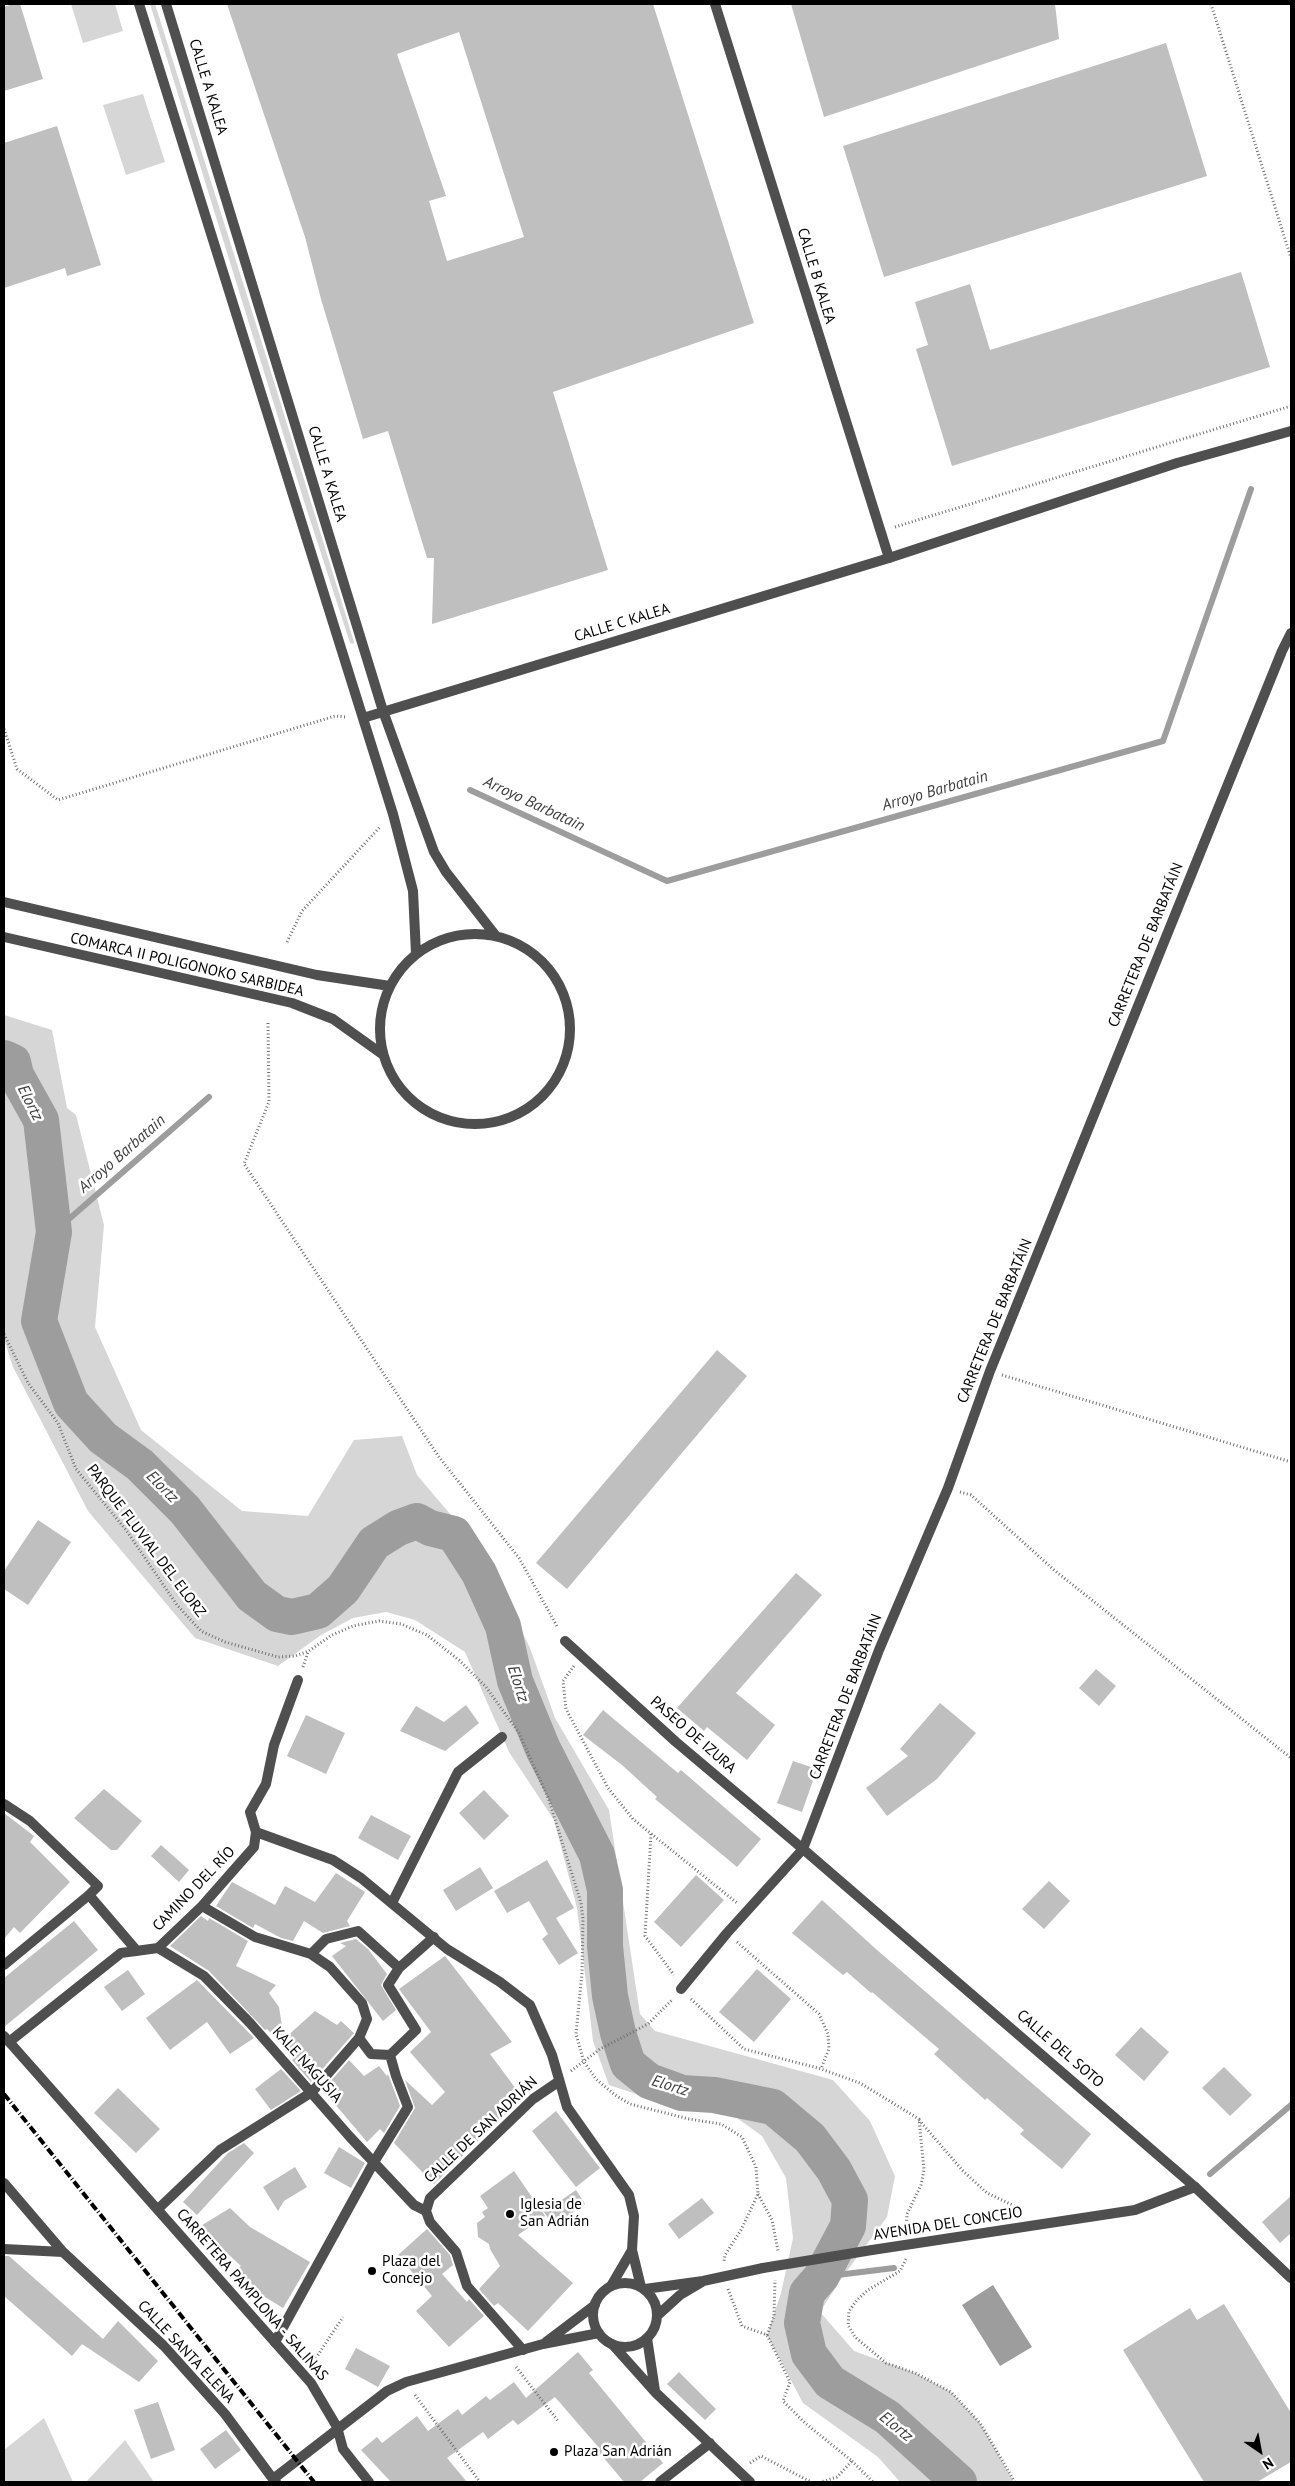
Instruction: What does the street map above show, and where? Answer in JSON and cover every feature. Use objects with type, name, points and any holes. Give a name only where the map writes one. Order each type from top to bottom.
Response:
[{"type":"street","points":[[140,4],[393,814],[413,891],[416,954]]},
{"type":"street","name":"CALLE A KALEA","points":[[166,4],[383,710],[434,852],[446,872],[496,936]]},
{"type":"street","name":"CALLE B KALEA","points":[[715,4],[889,558]]},
{"type":"street","name":"CALLE C KALEA","points":[[363,718],[383,710],[889,558],[1177,463],[1291,431]]},
{"type":"street","name":"CARRETERA DE BARBATÁIN","points":[[681,1989],[727,1933],[804,1849],[879,1650],[948,1488],[990,1371],[1282,651],[1291,633]]},
{"type":"street","name":"COMARCA II POLIGONOKO SARBIDEA","points":[[4,902],[317,975],[390,986]]},
{"type":"street","points":[[468,934],[496,936],[525,948],[548,967],[564,994],[570,1024],[567,1055],[553,1083],[537,1100],[532,1105],[505,1120],[474,1124],[444,1119],[416,1105],[395,1082],[382,1054],[379,1031],[382,1008],[390,986],[401,968],[416,954],[440,940],[468,934]]},
{"type":"street","name":"COMARCA II POLIGONOKO SARBIDEA","points":[[4,937],[292,1004],[333,1019],[382,1054]]},
{"type":"street","name":"PASEO DE IZURA","points":[[565,1641],[676,1742],[804,1849]]},
{"type":"street","points":[[298,1680],[274,1745],[266,1784],[250,1812],[256,1832],[333,1860],[361,1878],[447,1949],[500,1982],[530,2005],[552,2055],[566,2107],[629,2195],[634,2216],[632,2250],[643,2288],[654,2300],[658,2315],[655,2328],[648,2338],[631,2346],[612,2344]]},
{"type":"street","points":[[392,1903],[458,1772],[502,1737]]},
{"type":"street","points":[[4,1804],[30,1821],[98,1886],[4,1965]]},
{"type":"street","name":"CAMINO DEL RÍO","points":[[6,2039],[121,1953],[158,1948],[202,1906],[254,1847],[256,1832]]},
{"type":"street","name":"CALLE DEL SOTO","points":[[804,1849],[1195,2187],[1291,2278]]},
{"type":"street","points":[[89,1895],[137,1951]]},
{"type":"street","points":[[202,1906],[255,1937],[311,1954],[330,1967],[362,2003],[367,2019],[359,2038],[371,2054],[390,2055],[416,2030],[388,1985],[399,1968],[434,1937]]},
{"type":"street","points":[[311,1954],[326,1939],[358,1930],[399,1968]]},
{"type":"street","name":"KALE NAGUSIA","points":[[158,1948],[204,1976],[250,2023],[374,2162],[414,2204],[426,2211]]},
{"type":"street","name":"CARRETERA PAMPLONA - SALINAS","points":[[158,2209],[220,2150],[312,2092],[359,2038]]},
{"type":"street","name":"CARRETERA PAMPLONA - SALINAS","points":[[6,2039],[311,2383],[337,2428],[343,2449],[369,2482]]},
{"type":"street","points":[[275,2342],[374,2162],[408,2107],[390,2055]]},
{"type":"street","name":"CALLE DE SAN ADRIÁN","points":[[426,2211],[430,2198],[533,2099],[558,2082]]},
{"type":"street","name":"CALLE SANTA ELENA","points":[[4,2183],[63,2252],[102,2286],[164,2346],[225,2414],[275,2480]]},
{"type":"street","name":"AVENIDA DEL CONCEJO","points":[[643,2288],[703,2281],[763,2268],[872,2250],[1135,2210],[1195,2187]]},
{"type":"street","points":[[426,2211],[430,2222],[456,2252],[467,2286],[523,2350]]},
{"type":"street","points":[[4,2249],[63,2252]]},
{"type":"street","points":[[611,2286],[632,2250]]},
{"type":"street","name":"AVENIDA DEL CONCEJO","points":[[658,2315],[680,2296],[703,2281]]},
{"type":"street","points":[[543,2344],[595,2305],[604,2290],[611,2286],[626,2283],[643,2288]]},
{"type":"street","points":[[595,2305],[594,2323],[598,2332],[612,2344],[655,2392],[750,2482]]},
{"type":"street","points":[[275,2480],[376,2397],[406,2382],[543,2344],[598,2332]]},
{"type":"street","points":[[648,2338],[655,2392]]},
{"type":"street","points":[[660,2482],[710,2443]]},
{"type":"path","points":[[1211,4],[1291,258]]},
{"type":"path","points":[[880,532],[1291,406]]},
{"type":"path","points":[[4,730],[17,768],[58,800],[336,716],[363,718]]},
{"type":"path","points":[[287,942],[302,911],[393,814]]},
{"type":"path","points":[[268,1023],[269,1102],[244,1164],[439,1457],[518,1558],[565,1641]]},
{"type":"path","name":"PARQUE FLUVIAL DEL ELORZ","points":[[4,1334],[28,1383],[58,1423],[76,1469],[126,1530],[177,1605],[201,1631],[225,1642],[278,1657],[295,1656],[309,1652],[332,1636],[353,1626],[379,1621],[401,1624],[427,1635],[459,1660],[486,1687],[519,1733],[549,1800],[581,1903],[583,1919],[582,1973],[576,2034],[584,2062]]},
{"type":"path","points":[[990,1371],[1291,1462]]},
{"type":"path","points":[[948,1488],[971,1496],[1054,1570],[1291,1758]]},
{"type":"path","points":[[581,1656],[563,1681],[566,1709],[608,1788],[633,1818],[747,1912]]},
{"type":"path","points":[[651,1833],[645,1936],[670,1967],[681,1989],[744,2049],[821,2069],[860,2083],[919,2119],[963,2171],[987,2193],[1021,2209],[1031,2226]]},
{"type":"path","points":[[727,1933],[819,2014],[828,2034],[829,2049],[821,2069]]},
{"type":"path","points":[[681,1989],[660,2014],[648,2024],[600,2049],[584,2062],[596,2079],[615,2095],[630,2104],[689,2119],[721,2124],[742,2137],[756,2167],[758,2194],[741,2230],[725,2255],[725,2276],[731,2299],[742,2326],[767,2335],[790,2382],[783,2401],[805,2424],[852,2460],[873,2482]]},
{"type":"path","points":[[919,2119],[924,2170],[922,2185],[907,2214],[906,2260],[900,2271],[868,2290],[857,2300],[849,2311],[848,2325],[855,2337],[886,2363],[915,2373],[951,2392],[980,2423],[1014,2482]]},
{"type":"path","points":[[304,2375],[343,2317]]},
{"type":"path","points":[[506,2355],[558,2421]]},
{"type":"path","points":[[406,2382],[420,2405],[480,2482]]},
{"type":"path","points":[[741,2472],[761,2456],[811,2482]]},
{"type":"path","points":[[821,2482],[837,2477],[852,2460]]},
{"type":"shaded area","points":[[71,4],[115,4],[123,31],[83,43]]},
{"type":"shaded area","points":[[150,4],[155,4],[267,359],[354,642],[353,644],[350,643],[303,498]]},
{"type":"shaded area","points":[[143,94],[165,162],[126,175],[103,105]]},
{"type":"shaded area","points":[[4,1015],[52,1030],[67,1108],[76,1115],[104,1225],[95,1327],[141,1430],[242,1511],[308,1516],[354,1440],[402,1436],[417,1475],[483,1553],[530,1648],[555,1718],[609,1810],[640,2014],[655,2031],[833,2080],[870,2121],[895,2176],[887,2217],[841,2279],[820,2312],[854,2351],[915,2373],[951,2392],[980,2423],[1014,2482],[900,2482],[878,2457],[803,2403],[767,2335],[781,2293],[793,2238],[786,2178],[762,2136],[733,2115],[675,2107],[609,2085],[593,2041],[577,1908],[554,1820],[509,1752],[465,1652],[415,1620],[386,1612],[353,1618],[321,1635],[278,1666],[195,1638],[88,1511],[13,1367],[4,1339]]},
{"type":"shaded area","points":[[993,2285],[1032,2347],[1000,2366],[962,2305]]},
{"type":"shaded area","points":[[44,2418],[73,2482],[4,2482],[4,2450]]},
{"type":"shaded area","points":[[125,2440],[154,2482],[86,2482]]},
{"type":"building","points":[[20,4],[43,79],[4,91],[4,7]]},
{"type":"building","points":[[227,4],[653,4],[754,323],[553,392],[608,570],[432,624],[434,558],[427,558],[388,431],[363,439],[321,299],[305,237]],"holes":[[[459,32],[524,237],[447,261],[429,201],[446,196],[397,54]]]},
{"type":"building","points":[[791,4],[1055,4],[1059,39],[824,117]]},
{"type":"building","points":[[1166,43],[1207,176],[884,277],[843,146]]},
{"type":"building","points":[[57,126],[101,265],[67,276],[65,268],[4,288],[4,143]]},
{"type":"building","points":[[1241,272],[1270,367],[952,466],[916,349],[928,345],[915,302],[970,284],[990,350]]},
{"type":"building","points":[[717,1350],[747,1376],[567,1589],[536,1563]]},
{"type":"building","points":[[38,1520],[71,1542],[28,1605],[4,1589],[4,1571]]},
{"type":"building","points":[[796,1573],[822,1595],[736,1693],[775,1725],[747,1760],[707,1727],[704,1731],[677,1708]]},
{"type":"building","points":[[1096,1669],[1116,1686],[1099,1706],[1079,1688]]},
{"type":"building","points":[[940,1703],[976,1733],[937,1779],[887,1816],[866,1788],[908,1756],[900,1749]]},
{"type":"building","points":[[466,1705],[479,1723],[445,1751],[400,1731],[416,1706],[444,1722]]},
{"type":"building","points":[[603,1710],[678,1773],[681,1770],[761,1839],[737,1867],[655,1799],[657,1797],[622,1765],[583,1735]]},
{"type":"building","points":[[306,1715],[345,1733],[326,1774],[287,1756]]},
{"type":"building","points":[[793,1761],[817,1769],[802,1812],[777,1803]]},
{"type":"building","points":[[104,1789],[142,1821],[117,1850],[111,1850],[74,1818]]},
{"type":"building","points":[[484,1790],[509,1816],[484,1840],[459,1813]]},
{"type":"building","points":[[4,1813],[34,1836],[30,1842],[70,1882],[20,1933],[14,1927],[4,1939]]},
{"type":"building","points":[[371,1815],[411,1836],[398,1860],[358,1838]]},
{"type":"building","points":[[161,1845],[189,1870],[179,1882],[151,1856]]},
{"type":"building","points":[[547,1860],[574,1908],[556,1918],[578,1953],[559,1965],[542,1939],[548,1934],[529,1901],[507,1913],[494,1891]]},
{"type":"building","points":[[480,1867],[493,1888],[456,1911],[443,1890]]},
{"type":"building","points":[[336,1873],[365,1892],[347,1921],[350,1926],[323,1933],[304,1921],[293,1941],[281,1938],[255,1924],[253,1928],[216,1906],[232,1882],[275,1905],[285,1886],[315,1902]]},
{"type":"building","points":[[696,1875],[724,1900],[681,1947],[654,1922]]},
{"type":"building","points":[[1049,1881],[1070,1901],[1044,1929],[1022,1909]]},
{"type":"building","points":[[822,1900],[877,1950],[1091,2134],[1062,2169],[1020,2134],[1024,2130],[987,2098],[985,2100],[934,2054],[939,2049],[847,1972],[843,1975],[792,1933]]},
{"type":"building","points":[[201,1916],[208,1921],[209,1918],[248,1941],[236,1966],[276,1985],[269,1993],[279,2007],[284,2039],[315,2011],[337,2025],[341,2021],[354,2033],[311,2082],[292,2060],[295,2057],[267,2029],[265,2030],[209,1971],[170,1946]]},
{"type":"building","points":[[74,1921],[98,1950],[4,2027],[4,1978]]},
{"type":"building","points":[[356,1939],[368,1949],[387,1974],[381,1985],[396,2010],[383,2021],[332,1956],[346,1946],[340,1943]]},
{"type":"building","points":[[445,1956],[512,2042],[490,2054],[522,2097],[434,2184],[394,2143],[415,2108],[405,2080],[432,2105],[445,2092],[410,2052],[431,2032],[399,1989]]},
{"type":"building","points":[[757,1969],[791,1999],[754,2042],[719,2012]]},
{"type":"building","points":[[128,1970],[145,1994],[122,2011],[104,1987]]},
{"type":"building","points":[[197,1980],[254,2038],[230,2054],[207,2022],[170,2050],[146,2018]]},
{"type":"building","points":[[1141,2027],[1169,2052],[1144,2081],[1115,2055]]},
{"type":"building","points":[[349,2060],[364,2076],[379,2066],[387,2076],[388,2074],[400,2106],[384,2133],[380,2129],[367,2142],[323,2090]]},
{"type":"building","points":[[1224,2067],[1252,2095],[1230,2116],[1202,2088]]},
{"type":"building","points":[[281,2069],[301,2091],[271,2110],[255,2089]]},
{"type":"building","points":[[118,2088],[160,2129],[136,2153],[94,2113]]},
{"type":"building","points":[[556,2111],[600,2168],[576,2187],[532,2131]]},
{"type":"building","points":[[244,2143],[254,2153],[197,2215],[183,2202],[228,2153]]},
{"type":"building","points":[[339,2147],[365,2163],[351,2188],[324,2173]]},
{"type":"building","points":[[295,2167],[307,2187],[284,2201],[278,2211],[263,2187]]},
{"type":"building","points":[[514,2171],[545,2216],[518,2235],[573,2283],[528,2331],[498,2303],[494,2306],[479,2289],[500,2266],[489,2244],[478,2237],[477,2223],[485,2217],[482,2212],[488,2208],[480,2196]]},
{"type":"building","points":[[576,2190],[585,2204],[554,2226],[544,2212]]},
{"type":"building","points":[[1291,2196],[1291,2233],[1280,2243],[1262,2222]]},
{"type":"building","points":[[702,2198],[714,2213],[679,2239],[668,2224]]},
{"type":"building","points":[[230,2208],[250,2227],[310,2262],[283,2308],[255,2291],[256,2289],[238,2268],[241,2266],[199,2227]]},
{"type":"building","points":[[427,2229],[450,2255],[453,2265],[442,2274],[467,2302],[469,2299],[484,2316],[449,2347],[416,2311],[432,2296],[398,2255]]},
{"type":"building","points":[[4,2256],[9,2256],[103,2339],[118,2321],[158,2361],[139,2382],[82,2344],[72,2356],[4,2296]]},
{"type":"building","points":[[1224,2304],[1291,2413],[1291,2462],[1257,2482],[1204,2482],[1123,2350],[1190,2308],[1197,2320]]},
{"type":"building","points":[[356,2348],[390,2366],[378,2387],[345,2369]]},
{"type":"building","points":[[578,2352],[593,2370],[589,2373],[663,2463],[640,2482],[624,2482],[598,2451],[600,2449],[555,2397],[518,2425],[513,2420],[488,2439],[483,2432],[447,2458],[467,2482],[391,2482],[361,2450],[377,2437],[382,2443],[417,2416],[428,2431],[458,2409],[462,2415],[486,2396],[490,2400],[514,2382],[526,2398]]},
{"type":"building","points":[[679,2372],[716,2409],[705,2420],[667,2384]]},
{"type":"building","points":[[158,2402],[175,2450],[151,2459],[134,2410]]},
{"type":"building","points":[[226,2430],[241,2450],[215,2469],[200,2449]]},
{"type":"waterway","name":"Arroyo Barbatain","points":[[470,790],[667,881],[1163,741],[1251,489]]},
{"type":"waterway","name":"Elortz","points":[[4,1058],[13,1062],[16,1075],[41,1120],[54,1232],[39,1321],[71,1403],[103,1438],[140,1465],[185,1510],[252,1596],[277,1614],[292,1617],[318,1611],[343,1589],[374,1543],[398,1528],[417,1521],[430,1528],[454,1534],[479,1573],[503,1626],[515,1681],[543,1749],[597,1855],[605,1890],[605,1946],[610,1996],[618,2033],[628,2064],[649,2081],[682,2093],[714,2095],[773,2107],[810,2138],[834,2170],[850,2200],[848,2226],[821,2277],[807,2293],[802,2323],[809,2354],[830,2382],[887,2417],[959,2482]]},
{"type":"waterway","name":"Arroyo Barbatain","points":[[54,1232],[209,1097]]},
{"type":"waterway","points":[[1210,2174],[1291,2105]]},
{"type":"waterway","points":[[821,2277],[894,2268]]},
{"type":"railway","points":[[4,2094],[314,2482]]},
{"type":"place","name":"Iglesia de San Adrián","points":[[510,2214]]},
{"type":"place","name":"Plaza del Concejo","points":[[372,2271]]},
{"type":"place","name":"Plaza San Adrián","points":[[554,2452]]}]
